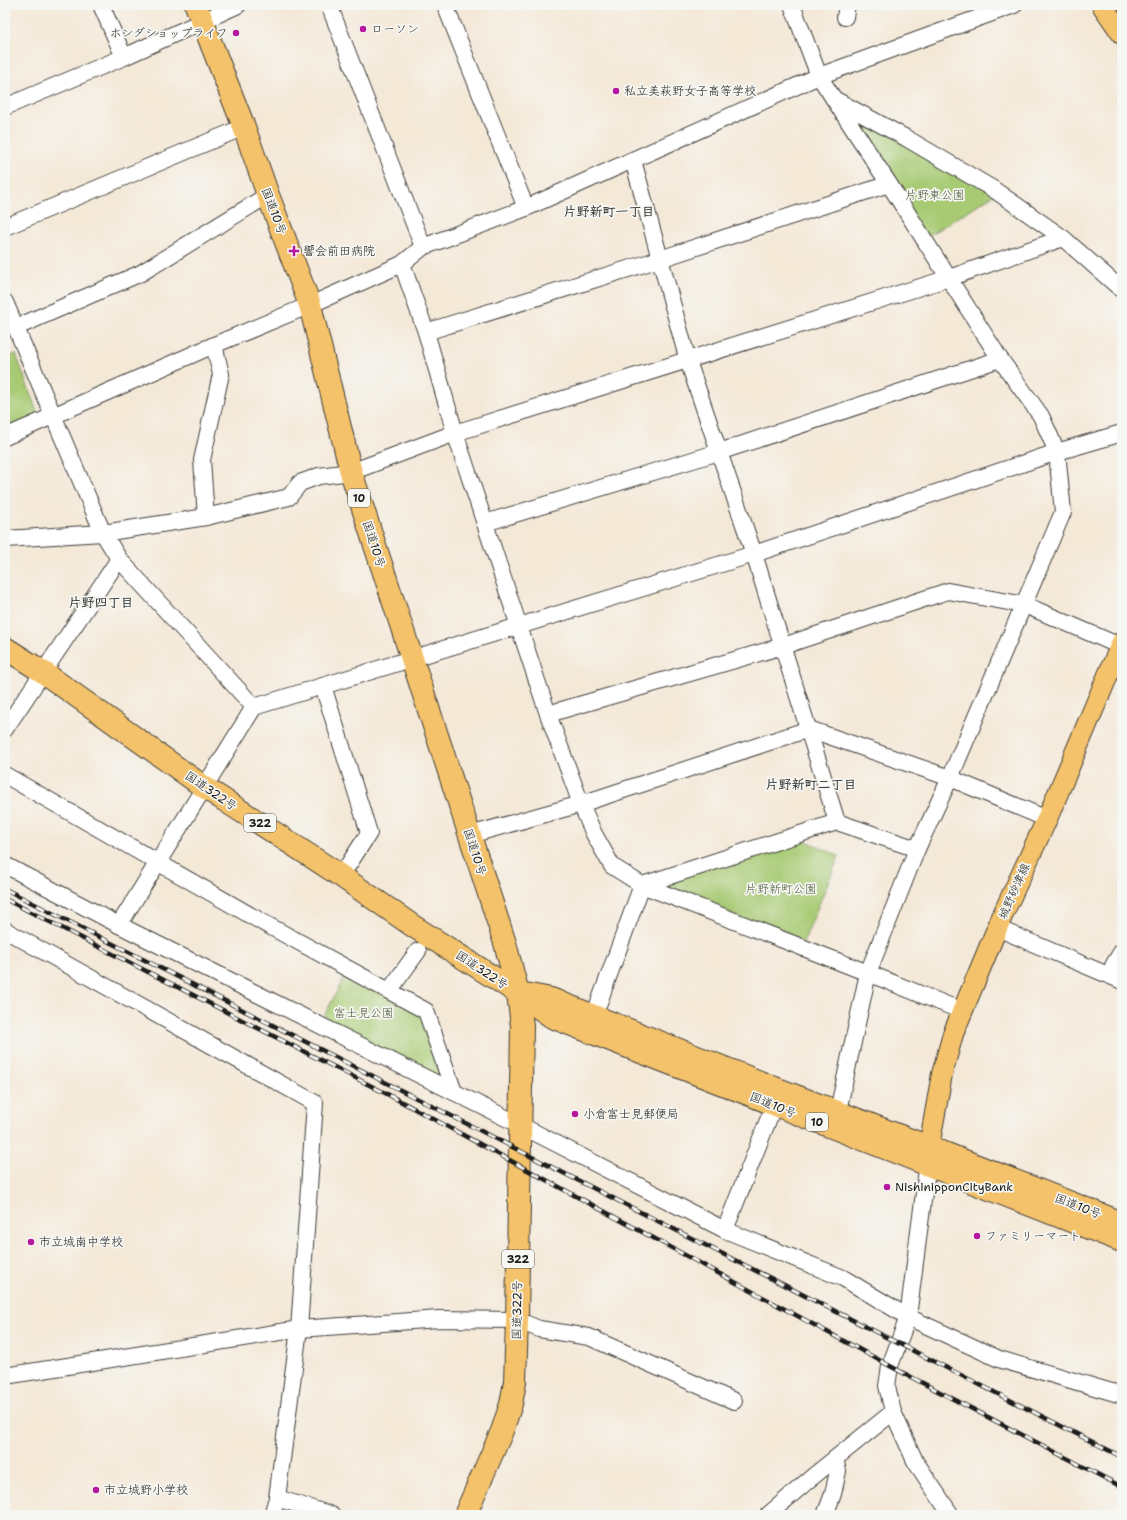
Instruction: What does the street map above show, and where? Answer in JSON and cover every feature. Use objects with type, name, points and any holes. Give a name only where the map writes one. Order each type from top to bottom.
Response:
[{"type":"highway","name":"国道10号","points":[[199,13],[244,127],[310,305],[351,472],[505,943],[518,993],[552,1017],[774,1105],[1122,1223]]},
{"type":"highway","name":"国道322号","points":[[5,648],[43,672],[204,787],[341,876],[413,926],[518,993],[522,1026],[517,1320],[512,1404],[502,1431],[465,1515]]},
{"type":"highway","name":"国道10号","points":[[518,993],[551,998],[780,1090],[838,1111],[928,1156],[1122,1241]]},
{"type":"main road","points":[[1102,5],[1122,34]]},
{"type":"main road","name":"城野砂津線","points":[[928,1156],[942,1074],[953,1034],[997,928],[1047,819],[1121,644]]},
{"type":"street","points":[[101,5],[124,56]]},
{"type":"street","points":[[5,107],[124,56],[199,13],[238,5]]},
{"type":"street","points":[[329,5],[423,247]]},
{"type":"street","points":[[445,5],[526,208]]},
{"type":"street","points":[[792,5],[818,76],[889,184],[1000,359],[1041,416],[1057,452],[1063,512],[1025,605],[918,849],[868,973],[838,1111]]},
{"type":"street","points":[[5,437],[402,264],[423,247],[526,208],[818,76],[1014,5]]},
{"type":"street","points":[[832,98],[906,138],[993,189],[1063,238],[1122,290]]},
{"type":"street","points":[[5,227],[244,127]]},
{"type":"street","points":[[633,160],[688,361],[754,554],[838,822]]},
{"type":"street","points":[[426,332],[660,259],[889,184]]},
{"type":"street","points":[[17,327],[141,273],[268,195]]},
{"type":"street","points":[[5,539],[103,533],[206,517],[289,497],[300,483],[319,476],[351,472],[455,433],[949,278],[1063,238]]},
{"type":"street","points":[[402,264],[426,332],[455,433],[548,714],[581,804],[612,866],[642,885],[962,1011]]},
{"type":"street","points":[[5,302],[17,327],[20,339],[54,415],[103,533],[119,559],[254,708]]},
{"type":"street","points":[[206,517],[202,460],[221,374],[214,345]]},
{"type":"street","points":[[485,523],[719,452],[1000,359]]},
{"type":"street","points":[[119,925],[254,708],[754,554],[1057,452],[1122,433]]},
{"type":"street","points":[[5,729],[119,559]]},
{"type":"street","points":[[548,714],[782,646],[948,591],[1025,605],[1121,644]]},
{"type":"street","points":[[323,686],[369,833],[341,876]]},
{"type":"street","points":[[470,836],[581,804],[809,729],[950,778],[1047,819]]},
{"type":"street","points":[[5,775],[262,922],[426,1011],[454,1092]]},
{"type":"street","points":[[642,885],[838,822],[918,849]]},
{"type":"street","points":[[5,865],[119,925],[520,1125],[725,1230],[843,1278],[908,1317],[999,1359],[1122,1395]]},
{"type":"street","points":[[594,1016],[642,885]]},
{"type":"street","points":[[997,928],[1116,978]]},
{"type":"street","points":[[5,930],[316,1103],[299,1329],[277,1498],[272,1515]]},
{"type":"street","points":[[389,991],[418,951]]},
{"type":"street","points":[[1116,978],[1114,964],[1122,952]]},
{"type":"street","points":[[725,1230],[774,1105]]},
{"type":"street","points":[[928,1156],[908,1317],[888,1374],[888,1396],[893,1412],[915,1461],[951,1515]]},
{"type":"street","points":[[5,1376],[299,1329],[439,1319],[517,1320],[539,1329],[589,1337],[734,1401]]},
{"type":"street","points":[[777,1512],[811,1478],[893,1412]]},
{"type":"street","points":[[825,1515],[833,1494],[838,1470],[835,1459]]},
{"type":"street","points":[[277,1498],[332,1515]]},
{"type":"green space","name":"片野東公園","points":[[837,103],[995,194],[926,237]]},
{"type":"green space","points":[[16,354],[39,417],[5,431],[5,358]]},
{"type":"green space","name":"片野新町公園","points":[[802,839],[839,856],[803,943],[667,889],[667,881]]},
{"type":"green space","name":"富士見公園","points":[[347,972],[424,1013],[449,1086],[321,1022]]},
{"type":"railway","points":[[5,889],[1122,1457]]},
{"type":"railway","points":[[5,899],[389,1095],[890,1366],[1122,1487]]},
{"type":"place","name":"ローソン","points":[[363,29]]},
{"type":"place","name":"ホンダショップライフ","points":[[236,33]]},
{"type":"place","name":"私立美萩野女子高等学校","points":[[616,91]]},
{"type":"place","name":"響会前田病院","points":[[294,251]]},
{"type":"place","name":"小倉富士見郵便局","points":[[575,1114]]},
{"type":"place","name":"NishinipponCityBank","points":[[887,1187]]},
{"type":"place","name":"ファミリーマート","points":[[977,1236]]},
{"type":"place","name":"市立城南中学校","points":[[31,1242]]},
{"type":"place","name":"市立城野小学校","points":[[96,1490]]},
{"type":"district","name":"片野新町一丁目","points":[[609,211]]},
{"type":"district","name":"片野四丁目","points":[[101,602]]},
{"type":"district","name":"片野新町二丁目","points":[[811,784]]}]
